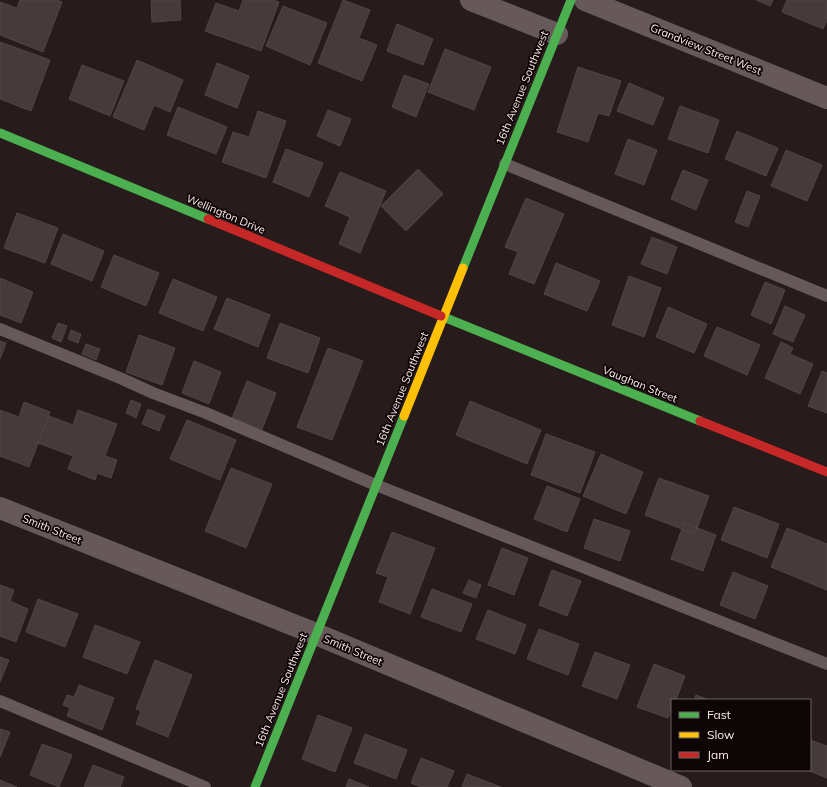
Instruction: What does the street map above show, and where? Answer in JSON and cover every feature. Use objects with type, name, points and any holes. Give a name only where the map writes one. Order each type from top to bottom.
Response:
[{"type":"street","points":[[471,0],[557,34]]},
{"type":"street","name":"16th Avenue Southwest","points":[[255,787],[571,0]]},
{"type":"street","name":"Grandview Street West","points":[[585,0],[827,98]]},
{"type":"street","name":"Wellington Drive","points":[[0,133],[444,317]]},
{"type":"street","name":"Vaughan Street","points":[[444,317],[827,472]]},
{"type":"street","name":"Smith Street","points":[[0,508],[316,634],[682,787]]},
{"type":"lane","points":[[505,164],[827,296]]},
{"type":"lane","points":[[0,329],[153,393],[206,412],[376,484],[827,664]]},
{"type":"lane","points":[[0,701],[205,787]]},
{"type":"building","points":[[20,0],[56,0],[62,2],[43,52],[0,35],[0,2],[17,8]]},
{"type":"building","points":[[151,0],[180,0],[181,20],[152,22]]},
{"type":"building","points":[[243,0],[272,0],[279,2],[261,51],[205,31],[216,3],[239,11]]},
{"type":"building","points":[[343,0],[370,10],[359,38],[377,45],[362,81],[318,63]]},
{"type":"building","points":[[756,0],[773,0],[770,6]]},
{"type":"building","points":[[787,0],[827,0],[827,20],[823,29],[782,12]]},
{"type":"building","points":[[283,6],[327,23],[310,65],[266,46]]},
{"type":"building","points":[[397,24],[433,39],[423,65],[387,51]]},
{"type":"building","points":[[0,42],[50,60],[31,111],[0,99]]},
{"type":"building","points":[[445,49],[491,67],[474,110],[428,92]]},
{"type":"building","points":[[137,60],[183,80],[170,112],[154,105],[144,130],[113,117]]},
{"type":"building","points":[[217,63],[249,76],[237,108],[205,95]]},
{"type":"building","points":[[82,65],[124,81],[110,116],[69,99]]},
{"type":"building","points":[[578,67],[621,81],[609,116],[598,113],[588,142],[557,132]]},
{"type":"building","points":[[404,75],[429,84],[416,117],[392,107]]},
{"type":"building","points":[[629,83],[664,98],[653,125],[617,111]]},
{"type":"building","points":[[680,106],[719,120],[708,153],[668,139]]},
{"type":"building","points":[[178,107],[227,127],[216,154],[167,135]]},
{"type":"building","points":[[328,110],[351,119],[340,146],[317,136]]},
{"type":"building","points":[[258,111],[286,121],[266,178],[222,162],[233,132],[249,137]]},
{"type":"building","points":[[737,131],[778,148],[766,176],[725,159]]},
{"type":"building","points":[[628,139],[657,150],[644,185],[615,174]]},
{"type":"building","points":[[286,149],[323,163],[309,197],[273,182]]},
{"type":"building","points":[[786,150],[822,165],[807,201],[771,186]]},
{"type":"building","points":[[418,169],[443,194],[406,231],[381,206]]},
{"type":"building","points":[[683,170],[708,180],[696,210],[671,199]]},
{"type":"building","points":[[340,172],[386,191],[360,253],[339,244],[350,217],[325,206]]},
{"type":"building","points":[[747,191],[760,196],[748,227],[735,222]]},
{"type":"building","points":[[526,198],[564,214],[534,284],[509,274],[518,252],[505,247]]},
{"type":"building","points":[[17,213],[58,228],[45,263],[4,248]]},
{"type":"building","points":[[63,234],[104,251],[92,281],[51,264]]},
{"type":"building","points":[[652,237],[677,247],[667,274],[641,264]]},
{"type":"building","points":[[114,255],[159,273],[146,306],[101,287]]},
{"type":"building","points":[[556,263],[600,281],[587,311],[544,294]]},
{"type":"building","points":[[629,276],[661,288],[644,337],[612,325]]},
{"type":"building","points":[[0,278],[33,292],[21,323],[0,315]]},
{"type":"building","points":[[173,279],[217,297],[203,331],[159,313]]},
{"type":"building","points":[[765,282],[785,290],[771,324],[751,315]]},
{"type":"building","points":[[227,298],[270,315],[258,347],[214,329]]},
{"type":"building","points":[[785,306],[805,315],[793,342],[773,334]]},
{"type":"building","points":[[668,307],[707,324],[694,353],[656,337]]},
{"type":"building","points":[[58,323],[67,326],[61,342],[52,338]]},
{"type":"building","points":[[280,323],[320,338],[308,373],[267,358]]},
{"type":"building","points":[[717,327],[760,345],[747,375],[704,356]]},
{"type":"building","points":[[71,330],[81,334],[78,343],[68,339]]},
{"type":"building","points":[[139,335],[175,348],[162,385],[126,372]]},
{"type":"building","points":[[0,341],[6,343],[0,359]]},
{"type":"building","points":[[781,342],[793,348],[790,354],[813,364],[800,394],[765,378]]},
{"type":"building","points":[[86,344],[100,349],[96,360],[82,354]]},
{"type":"building","points":[[328,348],[363,361],[332,440],[297,427]]},
{"type":"building","points":[[194,361],[221,372],[209,404],[182,393]]},
{"type":"building","points":[[822,371],[827,373],[827,413],[808,406]]},
{"type":"building","points":[[247,381],[276,393],[261,432],[231,421]]},
{"type":"building","points":[[131,400],[141,404],[136,418],[126,413]]},
{"type":"building","points":[[470,401],[541,430],[527,464],[456,435]]},
{"type":"building","points":[[24,402],[50,412],[29,467],[0,456],[0,410],[19,417]]},
{"type":"building","points":[[148,409],[165,416],[159,431],[142,424]]},
{"type":"building","points":[[78,410],[117,424],[105,456],[117,460],[111,478],[97,473],[95,480],[68,469],[73,456],[38,443],[49,416],[73,425]]},
{"type":"building","points":[[187,420],[236,440],[220,480],[170,459]]},
{"type":"building","points":[[546,434],[595,452],[580,493],[531,475]]},
{"type":"building","points":[[601,454],[643,472],[626,514],[583,496]]},
{"type":"building","points":[[231,468],[272,484],[246,548],[205,531]]},
{"type":"building","points":[[659,478],[709,496],[695,534],[645,515]]},
{"type":"building","points":[[547,486],[580,499],[567,532],[534,519]]},
{"type":"building","points":[[734,507],[779,524],[767,558],[721,540]]},
{"type":"building","points":[[594,519],[630,531],[620,561],[584,548]]},
{"type":"building","points":[[684,523],[716,535],[703,571],[671,559]]},
{"type":"building","points":[[787,528],[827,544],[827,590],[771,567]]},
{"type":"building","points":[[392,532],[435,548],[410,614],[379,602],[388,577],[376,573]]},
{"type":"building","points":[[502,548],[528,558],[514,595],[488,585]]},
{"type":"building","points":[[552,570],[581,581],[567,616],[539,605]]},
{"type":"building","points":[[733,572],[768,586],[755,619],[720,605]]},
{"type":"building","points":[[469,580],[481,585],[476,598],[463,593]]},
{"type":"building","points":[[0,585],[14,590],[10,601],[28,609],[16,642],[0,636]]},
{"type":"building","points":[[432,589],[472,604],[461,632],[421,617]]},
{"type":"building","points":[[38,599],[78,614],[65,647],[26,632]]},
{"type":"building","points":[[488,610],[526,625],[515,654],[476,639]]},
{"type":"building","points":[[95,625],[140,642],[127,674],[83,657]]},
{"type":"building","points":[[539,629],[579,644],[568,675],[527,659]]},
{"type":"building","points":[[595,652],[630,665],[617,699],[582,686]]},
{"type":"building","points":[[0,657],[9,660],[0,682]]},
{"type":"building","points":[[155,660],[192,675],[168,737],[136,724],[141,711],[136,709]]},
{"type":"building","points":[[654,664],[685,676],[676,699],[671,699],[671,711],[668,718],[637,707]]},
{"type":"building","points":[[79,685],[114,698],[102,730],[67,716],[70,708],[63,705],[67,695],[74,697]]},
{"type":"building","points":[[696,695],[706,699],[694,699]]},
{"type":"building","points":[[318,715],[352,728],[335,772],[302,759]]},
{"type":"building","points":[[0,729],[10,732],[0,757]]},
{"type":"building","points":[[365,734],[407,750],[396,779],[354,763]]},
{"type":"building","points":[[811,740],[827,746],[827,778],[810,771],[811,771]]},
{"type":"building","points":[[42,744],[72,755],[59,787],[30,775]]},
{"type":"building","points":[[421,758],[454,771],[447,787],[421,787],[411,783]]},
{"type":"building","points":[[93,765],[124,777],[120,787],[84,787]]},
{"type":"building","points":[[467,774],[501,787],[462,787]]},
{"type":"building","points":[[349,779],[369,787],[346,787]]},
{"type":"building","points":[[0,780],[17,787],[0,787]]},
{"type":"traffic: fast","points":[[463,268],[571,0]]},
{"type":"traffic: fast","points":[[0,133],[208,219]]},
{"type":"traffic: fast","points":[[441,316],[700,421]]},
{"type":"traffic: fast","points":[[255,787],[404,416]]},
{"type":"traffic: slow","points":[[404,416],[463,268]]},
{"type":"traffic: jam","points":[[208,219],[441,316]]},
{"type":"traffic: jam","points":[[700,421],[827,472]]}]
